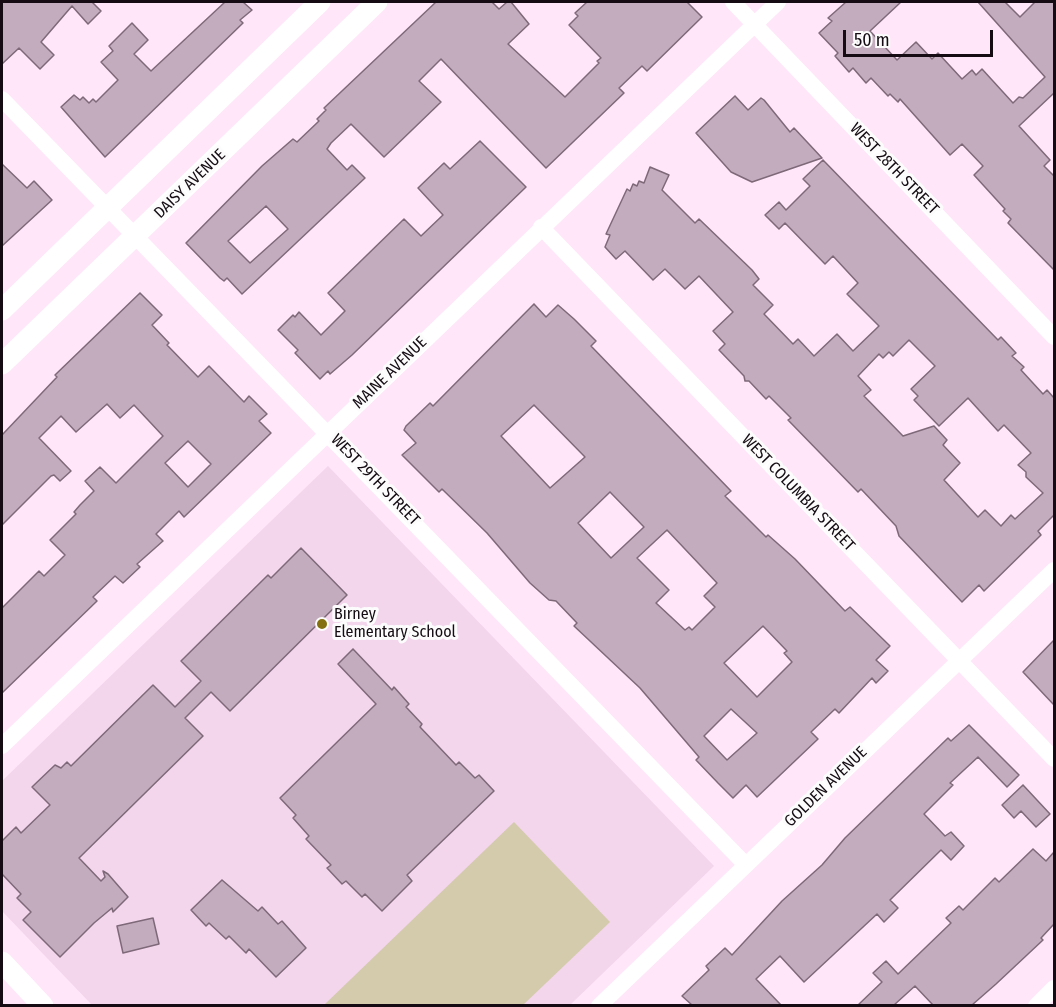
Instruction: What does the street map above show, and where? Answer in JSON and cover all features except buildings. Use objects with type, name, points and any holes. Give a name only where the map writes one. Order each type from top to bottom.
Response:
[{"type":"street","points":[[2,310],[106,206],[320,2]]},
{"type":"street","name":"DAISY AVENUE","points":[[2,364],[377,2]]},
{"type":"street","name":"WEST 28TH STREET","points":[[734,2],[1054,337]]},
{"type":"street","name":"MAINE AVENUE","points":[[2,746],[778,2]]},
{"type":"street","name":"WEST 29TH STREET","points":[[2,99],[328,432],[745,864]]},
{"type":"street","name":"WEST COLUMBIA STREET","points":[[541,227],[1054,759]]},
{"type":"street","name":"GOLDEN AVENUE","points":[[599,1005],[1054,570]]},
{"type":"street","points":[[2,962],[43,1005]]},
{"type":"street","points":[[1036,1005],[1054,988]]},
{"type":"shaded area","name":"Birney Elementary School","points":[[328,466],[714,866],[570,1005],[92,1005],[2,911],[2,781]]},
{"type":"shaded area","points":[[514,822],[610,922],[523,1005],[324,1005]]},
{"type":"place","name":"Birney Elementary School","points":[[322,624]]}]
